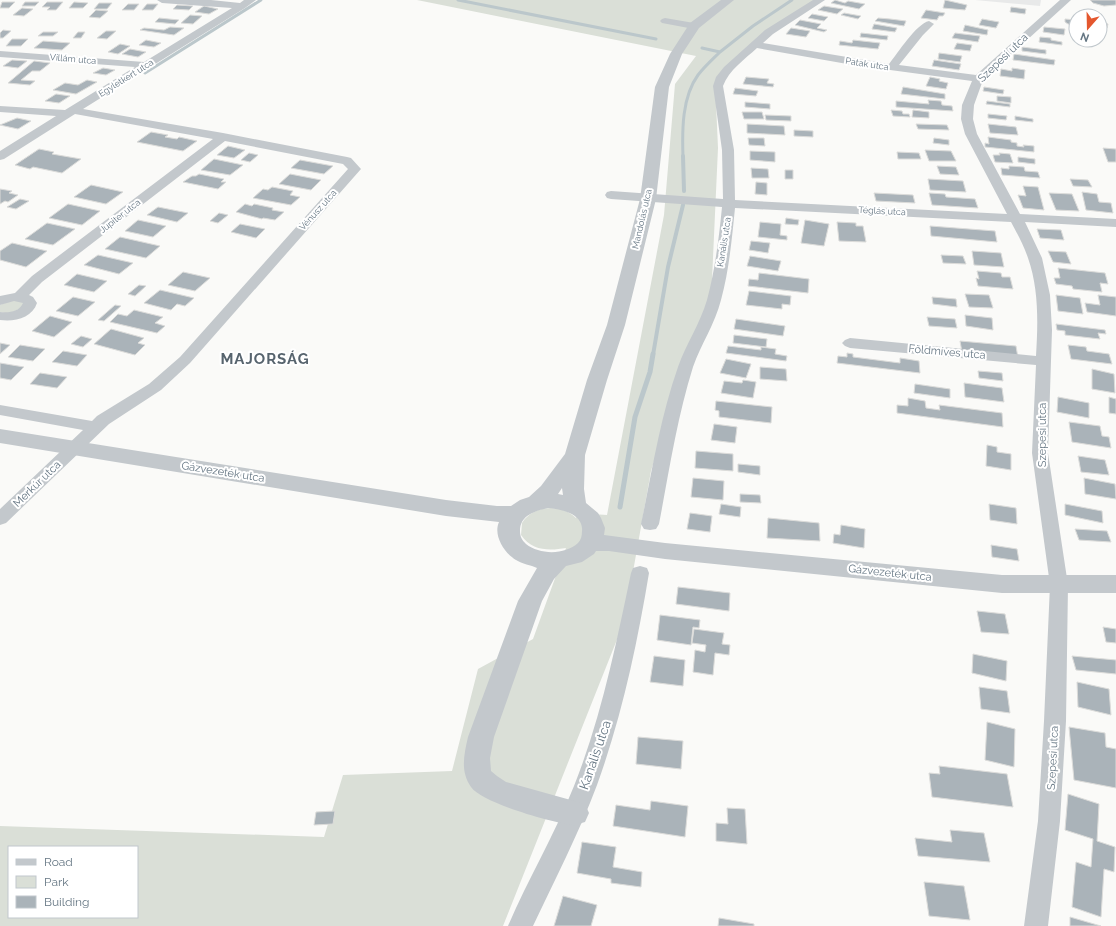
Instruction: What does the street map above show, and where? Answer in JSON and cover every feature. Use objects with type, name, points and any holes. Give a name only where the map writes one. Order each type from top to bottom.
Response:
[{"type":"street","points":[[162,0],[242,6]]},
{"type":"street","name":"Egyletkert utca","points":[[0,156],[251,0]]},
{"type":"street","name":"Mandolás utca","points":[[584,512],[573,489],[576,455],[597,380],[616,325],[648,199],[662,87],[676,54],[694,26],[728,0]]},
{"type":"street","name":"Kanális utca","points":[[650,524],[669,427],[686,366],[704,329],[714,300],[729,204],[728,150],[718,86],[721,77],[728,69],[769,32],[820,0]]},
{"type":"street","name":"Szepesi utca","points":[[1036,926],[1049,821],[1055,722],[1059,585],[1040,453],[1045,330],[1043,295],[1035,258],[1016,218],[971,134],[967,119],[968,105],[978,79],[1066,0]]},
{"type":"street","points":[[665,21],[694,26]]},
{"type":"street","points":[[892,67],[919,33],[929,24]]},
{"type":"street","name":"Patak utca","points":[[756,45],[978,79]]},
{"type":"street","name":"Villám utca","points":[[0,54],[146,66]]},
{"type":"street","name":"Vénusz utca","points":[[0,109],[71,113],[223,136],[347,161],[355,169],[185,360],[156,387],[103,420],[73,448]]},
{"type":"street","name":"Jupiter utca","points":[[19,297],[37,279],[223,136]]},
{"type":"street","name":"Téglás utca","points":[[611,195],[729,204],[1116,223]]},
{"type":"street","points":[[0,301],[19,297],[28,300],[29,306],[27,309],[16,315],[0,316]]},
{"type":"street","name":"Földmíves utca","points":[[850,343],[1044,361]]},
{"type":"street","points":[[0,410],[96,427]]},
{"type":"street","name":"Gázvezeték utca","points":[[0,436],[446,508],[493,524],[512,522]]},
{"type":"street","name":"Merkúr utca","points":[[0,519],[73,448]]},
{"type":"street","name":"Mandolás utca","points":[[538,501],[549,491],[576,455]]},
{"type":"street","points":[[558,500],[584,512],[594,532],[590,543],[582,551],[571,557],[546,561],[524,554],[513,544],[512,522],[526,505],[538,501],[558,500]]},
{"type":"street","name":"Gázvezeték utca","points":[[584,512],[611,533],[665,551]]},
{"type":"street","name":"Gázvezeték utca","points":[[590,543],[609,543],[665,551],[1002,584],[1116,584]]},
{"type":"street","points":[[524,554],[530,569],[530,601]]},
{"type":"street","points":[[558,560],[546,573],[530,601],[481,737],[476,758],[477,769],[481,780],[495,791],[575,813]]},
{"type":"street","name":"Kanális utca","points":[[520,926],[575,813],[593,766],[610,711],[628,637],[640,573]]},
{"type":"shaded area","points":[[975,0],[1041,0],[1040,6]]},
{"type":"green space","points":[[417,0],[817,0],[735,58],[715,81],[718,148],[711,302],[688,348],[651,471],[624,622],[503,926],[0,926],[0,826],[324,837],[343,775],[452,771],[478,669],[533,639],[566,548],[541,549],[530,544],[521,535],[522,523],[533,513],[548,508],[563,510],[576,518],[578,513],[607,515],[664,215],[675,84],[696,56]]},
{"type":"green space","points":[[12,300],[23,302],[24,306],[10,314],[0,312],[0,305]]},
{"type":"building","points":[[835,0],[845,3],[848,1],[865,4],[859,9],[831,3]]},
{"type":"building","points":[[945,0],[967,5],[965,10],[943,8]]},
{"type":"building","points":[[1090,0],[1116,0],[1116,5],[1104,6],[1093,3]]},
{"type":"building","points":[[2,2],[15,2],[9,8],[0,8]]},
{"type":"building","points":[[25,2],[39,2],[35,6],[22,6]]},
{"type":"building","points":[[47,2],[63,2],[56,10],[47,10],[50,7],[42,7]]},
{"type":"building","points":[[74,2],[88,3],[83,8],[69,8]]},
{"type":"building","points":[[99,3],[112,3],[107,9],[94,9]]},
{"type":"building","points":[[128,4],[139,4],[134,10],[122,10]]},
{"type":"building","points":[[147,4],[158,4],[153,10],[142,10]]},
{"type":"building","points":[[177,5],[193,6],[189,10],[173,9]]},
{"type":"building","points":[[204,6],[218,9],[209,14],[195,12]]},
{"type":"building","points":[[824,6],[843,9],[837,14],[818,10]]},
{"type":"building","points":[[1011,7],[1026,9],[1025,14],[1010,12]]},
{"type":"building","points":[[22,8],[33,9],[24,16],[13,15]]},
{"type":"building","points":[[96,10],[108,11],[100,18],[89,17]]},
{"type":"building","points":[[926,10],[945,13],[943,16],[939,16],[937,20],[921,18]]},
{"type":"building","points":[[844,13],[861,16],[858,19],[841,15]]},
{"type":"building","points":[[812,14],[828,17],[824,21],[808,18]]},
{"type":"building","points":[[190,15],[202,16],[193,24],[181,23]]},
{"type":"building","points":[[159,18],[179,20],[175,24],[155,22]]},
{"type":"building","points":[[878,18],[906,21],[904,26],[875,21]]},
{"type":"building","points":[[982,19],[999,22],[996,28],[979,25]]},
{"type":"building","points":[[1065,19],[1068,19],[1068,24],[1065,22]]},
{"type":"building","points":[[800,20],[821,24],[817,28],[827,30],[824,32],[795,25]]},
{"type":"building","points":[[874,24],[897,28],[895,32],[872,29]]},
{"type":"building","points":[[965,25],[988,30],[987,35],[963,31]]},
{"type":"building","points":[[170,27],[184,28],[174,35],[140,30],[144,28],[164,30]]},
{"type":"building","points":[[1044,27],[1065,29],[1064,35],[1043,32]]},
{"type":"building","points":[[791,28],[810,31],[806,37],[786,34]]},
{"type":"building","points":[[3,30],[11,31],[3,38],[0,38],[0,33]]},
{"type":"building","points":[[106,31],[116,31],[107,39],[97,38]]},
{"type":"building","points":[[43,32],[58,32],[53,36],[38,36]]},
{"type":"building","points":[[78,32],[85,32],[81,38],[73,38]]},
{"type":"building","points":[[861,33],[888,36],[887,40],[860,37]]},
{"type":"building","points":[[955,33],[980,36],[978,42],[952,38]]},
{"type":"building","points":[[1040,37],[1051,38],[1051,40],[1062,42],[1062,45],[1039,42]]},
{"type":"building","points":[[12,39],[28,39],[21,46],[6,46]]},
{"type":"building","points":[[146,40],[161,43],[154,47],[139,45]]},
{"type":"building","points":[[853,40],[880,43],[878,49],[839,45],[840,41],[852,43]]},
{"type":"building","points":[[43,41],[70,43],[62,50],[34,48]]},
{"type":"building","points":[[957,43],[972,45],[970,51],[954,49]]},
{"type":"building","points":[[120,44],[130,46],[118,54],[108,52]]},
{"type":"building","points":[[1022,47],[1046,50],[1046,54],[1022,51]]},
{"type":"building","points":[[130,49],[146,52],[138,57],[122,54]]},
{"type":"building","points":[[939,53],[962,56],[960,62],[938,59]]},
{"type":"building","points":[[1014,54],[1055,60],[1054,65],[1013,60]]},
{"type":"building","points":[[12,60],[27,61],[18,68],[3,66]]},
{"type":"building","points":[[934,60],[961,64],[959,70],[932,66]]},
{"type":"building","points":[[34,61],[50,63],[40,71],[32,71],[21,80],[35,81],[30,85],[8,83]]},
{"type":"building","points":[[103,68],[115,70],[106,75],[93,73]]},
{"type":"building","points":[[1012,68],[1025,70],[1024,79],[1000,76],[1001,69],[1012,71]]},
{"type":"building","points":[[746,77],[769,79],[767,83],[774,84],[773,87],[743,84]]},
{"type":"building","points":[[930,77],[940,79],[939,81],[948,83],[946,89],[926,86]]},
{"type":"building","points":[[87,80],[97,82],[76,94],[53,90],[65,83],[78,85]]},
{"type":"building","points":[[903,87],[945,94],[945,99],[901,94]]},
{"type":"building","points":[[984,87],[1004,90],[1003,94],[983,91]]},
{"type":"building","points":[[735,88],[758,91],[756,96],[733,94]]},
{"type":"building","points":[[56,94],[70,96],[59,103],[45,101]]},
{"type":"building","points":[[997,96],[1011,97],[1011,103],[997,101]]},
{"type":"building","points":[[928,100],[941,101],[942,105],[952,106],[953,111],[896,107],[896,101],[929,104]]},
{"type":"building","points":[[987,101],[1010,104],[1010,107],[986,104]]},
{"type":"building","points":[[745,102],[770,104],[770,109],[745,107]]},
{"type":"building","points":[[891,110],[902,111],[903,114],[909,114],[910,117],[893,116]]},
{"type":"building","points":[[913,110],[929,112],[929,118],[912,117]]},
{"type":"building","points":[[742,112],[762,112],[764,119],[744,119]]},
{"type":"building","points":[[988,114],[1007,116],[1006,120],[988,118]]},
{"type":"building","points":[[765,115],[791,116],[791,121],[766,120]]},
{"type":"building","points":[[1015,116],[1033,119],[1033,122],[1015,120]]},
{"type":"building","points":[[17,118],[31,121],[18,129],[0,125]]},
{"type":"building","points":[[747,124],[784,126],[785,135],[747,133]]},
{"type":"building","points":[[916,124],[947,125],[949,130],[918,129]]},
{"type":"building","points":[[988,124],[1016,127],[1018,135],[990,133]]},
{"type":"building","points":[[794,130],[813,131],[813,137],[794,136]]},
{"type":"building","points":[[151,132],[168,135],[165,137],[177,139],[179,137],[197,141],[183,151],[137,142]]},
{"type":"building","points":[[988,137],[1011,140],[1011,142],[1017,143],[1017,146],[1034,146],[1034,152],[985,147],[985,143],[989,144]]},
{"type":"building","points":[[748,138],[764,138],[765,146],[749,145]]},
{"type":"building","points":[[934,138],[949,140],[949,145],[933,143]]},
{"type":"building","points":[[228,146],[245,150],[234,158],[217,155]]},
{"type":"building","points":[[1103,148],[1116,149],[1116,162],[1108,162]]},
{"type":"building","points":[[39,149],[54,152],[52,154],[81,159],[62,173],[33,167],[30,169],[15,165]]},
{"type":"building","points":[[925,150],[951,151],[956,161],[929,161]]},
{"type":"building","points":[[750,151],[775,152],[775,162],[750,160]]},
{"type":"building","points":[[897,152],[919,153],[921,159],[898,159]]},
{"type":"building","points":[[249,153],[258,155],[250,162],[241,160]]},
{"type":"building","points":[[999,153],[1010,154],[1013,163],[995,162],[993,155],[1000,155]]},
{"type":"building","points":[[1018,157],[1035,159],[1035,164],[1018,162]]},
{"type":"building","points":[[214,159],[243,165],[230,175],[201,170]]},
{"type":"building","points":[[300,160],[333,166],[324,174],[291,168]]},
{"type":"building","points":[[937,166],[956,167],[959,175],[940,174]]},
{"type":"building","points":[[1009,166],[1024,167],[1025,171],[1038,172],[1040,178],[1002,175],[1001,168],[1009,169]]},
{"type":"building","points":[[751,168],[768,169],[769,178],[752,178]]},
{"type":"building","points":[[785,170],[793,170],[793,179],[785,179]]},
{"type":"building","points":[[199,174],[224,179],[221,182],[226,182],[218,189],[183,182],[192,176]]},
{"type":"building","points":[[290,174],[321,180],[311,190],[279,184]]},
{"type":"building","points":[[928,179],[963,181],[966,192],[930,190]]},
{"type":"building","points":[[1070,179],[1088,180],[1092,187],[1073,186]]},
{"type":"building","points":[[756,182],[767,183],[767,195],[755,194]]},
{"type":"building","points":[[91,185],[123,192],[106,204],[74,197]]},
{"type":"building","points":[[1023,186],[1038,187],[1044,210],[1023,208],[1018,195],[1026,196]]},
{"type":"building","points":[[272,187],[293,191],[290,195],[300,197],[291,205],[253,198],[263,189],[268,190]]},
{"type":"building","points":[[0,189],[12,191],[9,193],[18,195],[8,202],[5,201],[0,204]]},
{"type":"building","points":[[1082,192],[1097,194],[1099,202],[1111,203],[1113,213],[1086,210]]},
{"type":"building","points":[[874,193],[913,195],[915,203],[876,201]]},
{"type":"building","points":[[929,193],[945,194],[946,197],[975,199],[978,208],[932,205]]},
{"type":"building","points":[[1049,193],[1072,194],[1079,211],[1056,210]]},
{"type":"building","points":[[20,199],[29,201],[16,209],[7,207]]},
{"type":"building","points":[[68,204],[100,211],[82,225],[49,218]]},
{"type":"building","points":[[245,204],[252,206],[254,204],[284,212],[275,220],[262,219],[236,212]]},
{"type":"building","points":[[158,207],[188,213],[177,222],[147,215]]},
{"type":"building","points":[[219,213],[228,215],[218,223],[210,221]]},
{"type":"building","points":[[786,218],[799,220],[798,225],[785,224]]},
{"type":"building","points":[[138,220],[166,226],[153,237],[125,231]]},
{"type":"building","points":[[805,220],[829,224],[824,246],[801,243]]},
{"type":"building","points":[[760,222],[781,224],[780,235],[787,236],[787,240],[758,237]]},
{"type":"building","points":[[837,222],[856,223],[856,226],[863,226],[866,242],[839,241]]},
{"type":"building","points":[[47,223],[75,229],[53,245],[25,239]]},
{"type":"building","points":[[240,224],[265,229],[256,238],[231,232]]},
{"type":"building","points":[[930,226],[995,231],[997,242],[931,236]]},
{"type":"building","points":[[1037,229],[1061,230],[1064,240],[1040,238]]},
{"type":"building","points":[[120,237],[160,246],[146,258],[105,249]]},
{"type":"building","points":[[751,241],[770,243],[768,253],[749,250]]},
{"type":"building","points":[[12,243],[47,251],[26,267],[0,260],[0,251]]},
{"type":"building","points":[[972,251],[1001,253],[1004,267],[974,265]]},
{"type":"building","points":[[1048,251],[1066,252],[1071,264],[1053,262]]},
{"type":"building","points":[[98,255],[133,263],[119,274],[84,265]]},
{"type":"building","points":[[941,255],[963,256],[966,264],[943,263]]},
{"type":"building","points":[[750,256],[781,261],[778,271],[747,266]]},
{"type":"building","points":[[1058,268],[1105,273],[1108,284],[1100,283],[1102,292],[1073,289],[1072,286],[1056,284],[1054,278],[1060,278]]},
{"type":"building","points":[[977,271],[1001,273],[1002,277],[1010,277],[1013,289],[978,286],[976,278],[979,279]]},
{"type":"building","points":[[183,272],[210,278],[195,291],[168,285]]},
{"type":"building","points":[[759,273],[809,279],[808,293],[748,286],[749,279],[758,280]]},
{"type":"building","points":[[77,274],[107,281],[94,292],[64,285]]},
{"type":"building","points":[[139,285],[146,286],[135,296],[128,294]]},
{"type":"building","points":[[160,290],[194,298],[185,306],[177,304],[171,310],[144,303]]},
{"type":"building","points":[[749,291],[791,296],[790,305],[782,304],[782,309],[746,305]]},
{"type":"building","points":[[965,294],[989,295],[993,308],[969,307]]},
{"type":"building","points":[[1056,295],[1080,298],[1083,314],[1058,311]]},
{"type":"building","points":[[1098,295],[1116,297],[1116,316],[1087,312],[1085,303],[1100,305]]},
{"type":"building","points":[[73,297],[95,302],[78,316],[56,311]]},
{"type":"building","points":[[932,297],[956,299],[957,307],[933,304]]},
{"type":"building","points":[[115,305],[121,306],[104,321],[98,320]]},
{"type":"building","points":[[134,310],[163,317],[155,323],[165,326],[157,333],[110,322],[118,314],[127,316]]},
{"type":"building","points":[[965,315],[992,318],[993,330],[966,326]]},
{"type":"building","points":[[50,316],[72,322],[54,337],[32,331]]},
{"type":"building","points":[[927,317],[955,319],[957,328],[929,326]]},
{"type":"building","points":[[736,319],[785,326],[783,336],[734,329]]},
{"type":"building","points":[[1056,324],[1105,330],[1106,334],[1098,333],[1100,339],[1065,335],[1065,331],[1057,330]]},
{"type":"building","points":[[111,329],[144,338],[138,343],[145,345],[135,355],[94,344]]},
{"type":"building","points":[[734,335],[767,339],[766,347],[733,343]]},
{"type":"building","points":[[81,336],[92,339],[83,347],[71,344]]},
{"type":"building","points":[[960,341],[1016,346],[1018,358],[962,352]]},
{"type":"building","points":[[0,343],[10,345],[0,354]]},
{"type":"building","points":[[20,345],[45,349],[33,361],[8,357]]},
{"type":"building","points":[[1068,345],[1086,347],[1087,351],[1109,354],[1112,364],[1071,359]]},
{"type":"building","points":[[728,346],[761,350],[761,347],[776,349],[775,354],[787,356],[786,361],[726,353]]},
{"type":"building","points":[[63,351],[87,355],[77,366],[52,362]]},
{"type":"building","points":[[847,353],[853,354],[853,357],[900,363],[900,358],[919,361],[920,373],[837,363],[838,356],[847,357]]},
{"type":"building","points":[[726,359],[751,364],[746,378],[720,373]]},
{"type":"building","points":[[0,363],[24,367],[11,380],[0,378]]},
{"type":"building","points":[[760,367],[786,369],[787,381],[760,379]]},
{"type":"building","points":[[1092,369],[1114,374],[1115,393],[1092,389]]},
{"type":"building","points":[[978,371],[1002,373],[1003,381],[979,378]]},
{"type":"building","points":[[40,373],[67,377],[57,388],[30,384]]},
{"type":"building","points":[[743,380],[756,382],[753,398],[721,393],[724,381],[742,383]]},
{"type":"building","points":[[964,383],[1002,388],[1004,402],[965,397]]},
{"type":"building","points":[[915,384],[950,389],[950,398],[914,393]]},
{"type":"building","points":[[1058,397],[1089,403],[1089,418],[1057,412]]},
{"type":"building","points":[[1109,397],[1116,399],[1116,414],[1109,413]]},
{"type":"building","points":[[908,398],[925,401],[926,408],[940,410],[939,405],[1002,413],[1003,427],[897,413],[897,405],[908,406]]},
{"type":"building","points":[[716,401],[772,407],[771,423],[719,417],[719,411],[715,410]]},
{"type":"building","points":[[1069,422],[1100,426],[1102,436],[1109,437],[1111,448],[1072,442]]},
{"type":"building","points":[[714,424],[737,427],[735,443],[711,440]]},
{"type":"building","points":[[987,445],[997,447],[997,452],[1011,454],[1011,470],[986,466]]},
{"type":"building","points":[[696,451],[733,454],[733,471],[695,468]]},
{"type":"building","points":[[1078,456],[1105,460],[1109,475],[1081,472]]},
{"type":"building","points":[[738,464],[760,466],[760,475],[738,472]]},
{"type":"building","points":[[693,478],[724,481],[723,500],[691,497]]},
{"type":"building","points":[[1084,478],[1115,484],[1116,499],[1085,494]]},
{"type":"building","points":[[740,494],[760,495],[761,503],[740,502]]},
{"type":"building","points":[[721,504],[741,507],[740,517],[719,514]]},
{"type":"building","points":[[989,504],[1016,508],[1017,524],[990,520]]},
{"type":"building","points":[[1065,504],[1102,511],[1103,523],[1065,515]]},
{"type":"building","points":[[690,513],[712,516],[710,532],[687,529]]},
{"type":"building","points":[[768,518],[819,523],[820,541],[767,538]]},
{"type":"building","points":[[841,525],[865,529],[864,548],[833,543],[834,534],[840,535]]},
{"type":"building","points":[[1075,529],[1107,531],[1111,542],[1079,540]]},
{"type":"building","points":[[991,545],[1017,549],[1019,561],[992,557]]},
{"type":"building","points":[[678,587],[730,593],[729,611],[676,604]]},
{"type":"building","points":[[977,611],[1005,614],[1009,634],[981,632]]},
{"type":"building","points":[[660,615],[700,620],[699,628],[693,627],[691,645],[657,640]]},
{"type":"building","points":[[1103,627],[1116,629],[1116,643],[1106,642]]},
{"type":"building","points":[[694,629],[724,633],[722,644],[730,645],[729,655],[715,653],[713,675],[693,672],[695,650],[705,652],[706,645],[692,643]]},
{"type":"building","points":[[973,654],[1007,661],[1006,681],[972,673]]},
{"type":"building","points":[[654,656],[685,660],[683,686],[650,682]]},
{"type":"building","points":[[1072,656],[1116,660],[1116,674],[1076,670]]},
{"type":"building","points":[[1077,682],[1109,689],[1111,715],[1078,707]]},
{"type":"building","points":[[979,687],[1007,691],[1010,713],[981,709]]},
{"type":"building","points":[[987,722],[1015,729],[1014,767],[985,760]]},
{"type":"building","points":[[1069,727],[1105,733],[1106,747],[1116,749],[1116,788],[1074,780]]},
{"type":"building","points":[[638,737],[683,741],[681,769],[636,764]]},
{"type":"building","points":[[939,766],[1007,774],[1013,807],[932,797],[929,773],[940,774]]},
{"type":"building","points":[[1068,794],[1099,804],[1097,841],[1115,847],[1114,872],[1104,869],[1101,917],[1072,907],[1076,862],[1091,867],[1093,839],[1065,830]]},
{"type":"building","points":[[651,801],[688,806],[685,837],[613,826],[616,805],[650,810]]},
{"type":"building","points":[[727,808],[745,809],[747,844],[716,841],[716,823],[728,824]]},
{"type":"building","points":[[335,811],[333,824],[314,825],[316,812]]},
{"type":"building","points":[[950,830],[984,833],[990,862],[918,856],[915,838],[952,842]]},
{"type":"building","points":[[582,842],[616,847],[613,867],[642,872],[641,887],[611,883],[611,879],[577,873]]},
{"type":"building","points":[[924,882],[964,886],[970,920],[929,916]]},
{"type":"building","points":[[563,896],[597,905],[591,926],[554,926]]},
{"type":"building","points":[[1070,917],[1101,926],[1070,926]]},
{"type":"building","points":[[719,918],[754,924],[754,926],[718,926]]},
{"type":"waterway","points":[[145,73],[261,0]]},
{"type":"waterway","points":[[458,0],[656,39]]},
{"type":"waterway","points":[[720,52],[753,26],[792,0]]},
{"type":"waterway","points":[[702,48],[720,52]]},
{"type":"waterway","points":[[683,156],[684,114],[689,93],[698,75],[720,52]]},
{"type":"waterway","points":[[683,156],[684,191]]},
{"type":"waterway","points":[[653,355],[668,267],[683,205]]},
{"type":"waterway","points":[[620,507],[635,417],[650,372],[653,354]]},
{"type":"district","name":"MAJORSÁG","points":[[265,359]]}]
